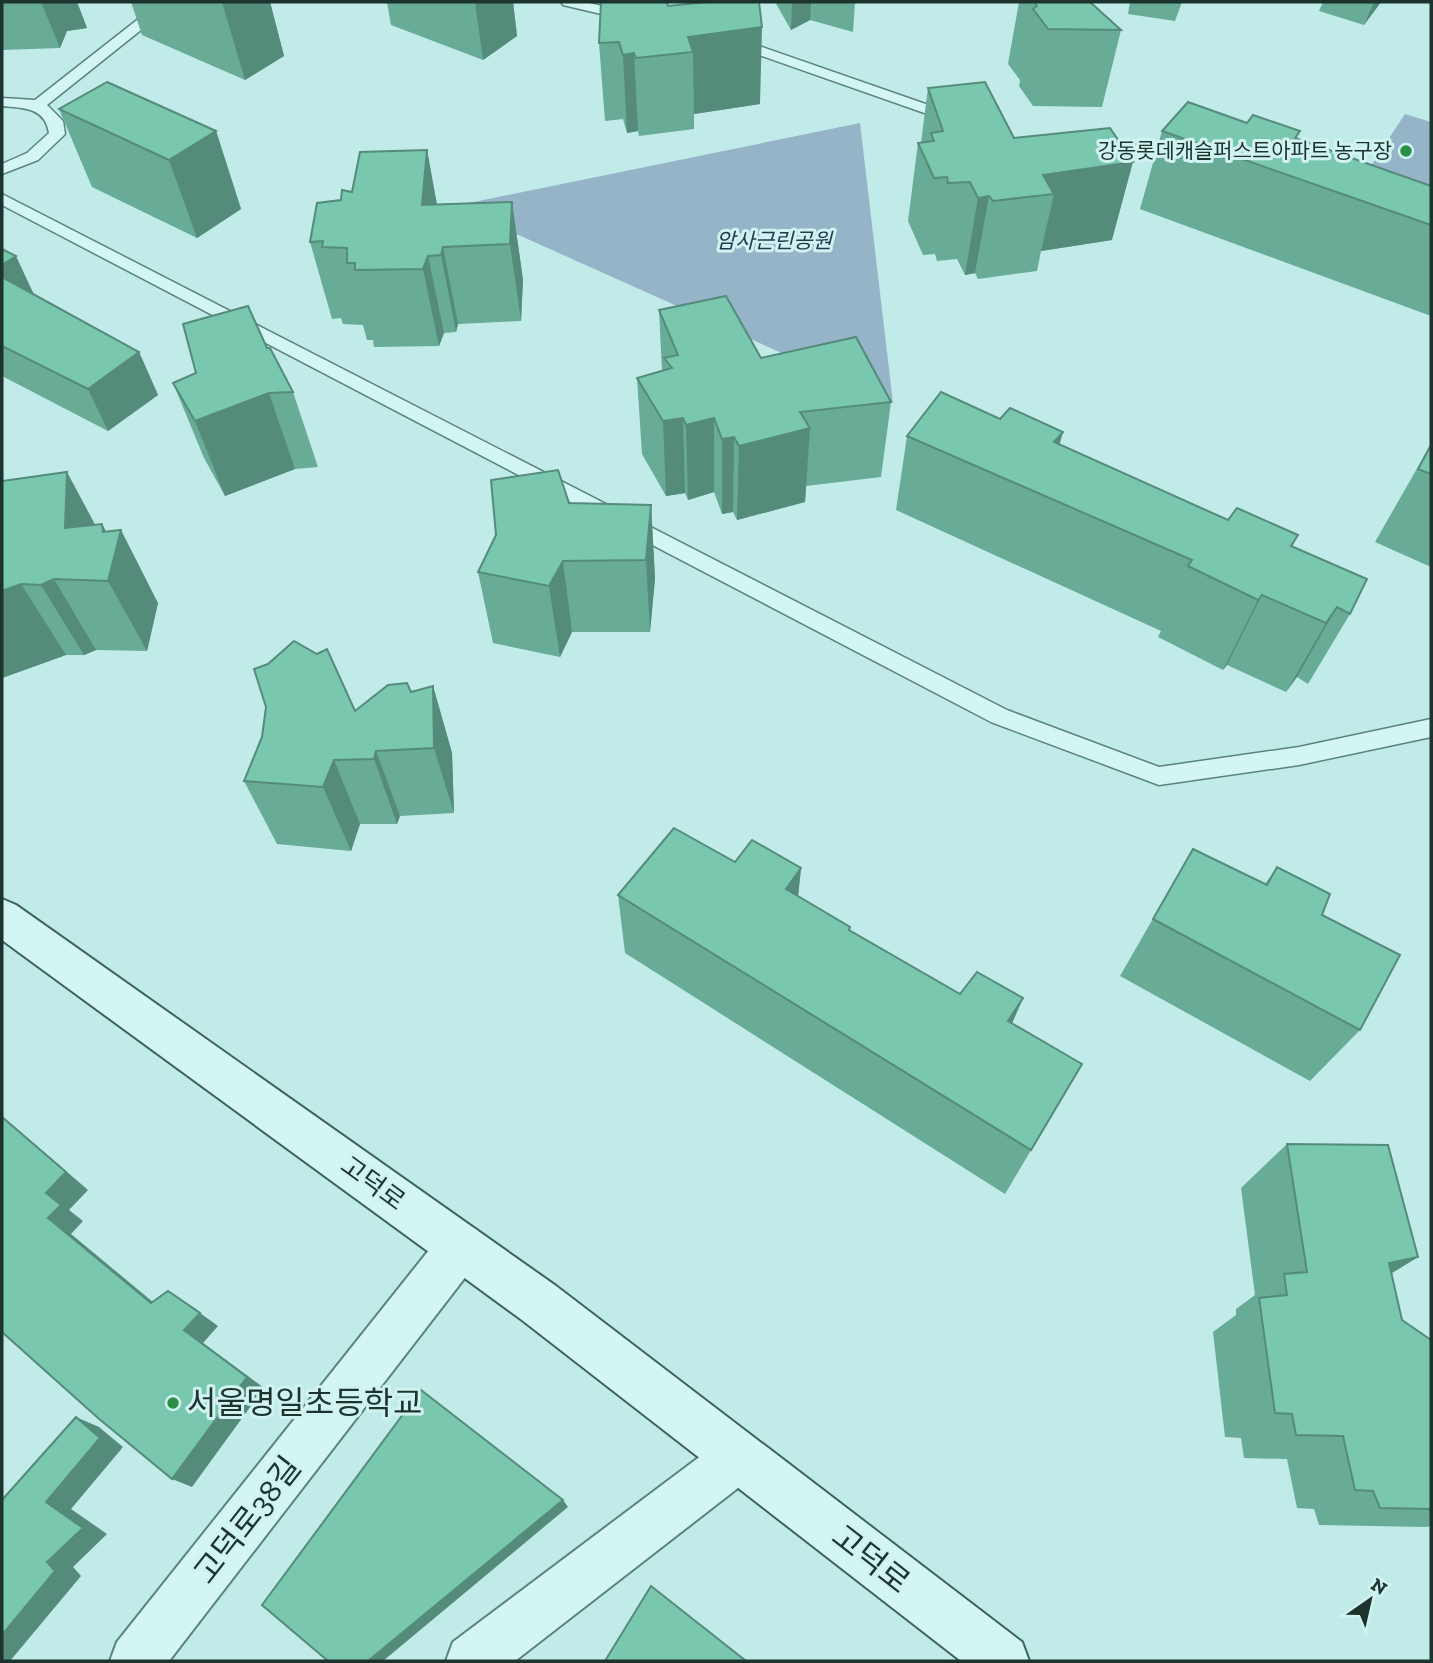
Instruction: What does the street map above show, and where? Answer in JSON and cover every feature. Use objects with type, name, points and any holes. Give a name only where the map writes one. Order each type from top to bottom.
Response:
[{"type":"main road","name":"고덕로","points":[[2,917],[461,1246],[1003,1661]]},
{"type":"main road","name":"고덕로38길","points":[[136,1661],[461,1246]]},
{"type":"main road","points":[[472,1661],[739,1457]]},
{"type":"lane","points":[[38,105],[169,2]]},
{"type":"lane","points":[[568,2],[646,20]]},
{"type":"lane","points":[[712,34],[966,123]]},
{"type":"lane","points":[[2,102],[38,105],[55,121],[57,134],[43,150],[23,164],[2,169]]},
{"type":"lane","points":[[1078,148],[1203,151]]},
{"type":"lane","points":[[2,200],[999,716],[1159,776],[1299,756],[1431,728]]},
{"type":"green space","name":"강동롯데캐슬퍼스트아파트 농구장","points":[[1405,114],[1431,122],[1431,204],[1361,181]]},
{"type":"green space","name":"암사근린공원","points":[[860,123],[893,403],[454,206]]},
{"type":"building","points":[[601,2],[667,2],[668,6],[707,2],[759,2],[762,27],[688,37],[693,52],[636,58],[634,53],[623,55],[619,42],[599,43]]},
{"type":"building","points":[[1034,2],[1090,2],[1121,30],[1048,29],[1033,9],[1037,6]]},
{"type":"building","points":[[107,82],[216,131],[169,160],[59,109]]},
{"type":"building","points":[[985,82],[1014,138],[1110,128],[1133,162],[1043,175],[1054,194],[993,201],[989,196],[978,198],[970,182],[948,183],[947,177],[934,178],[918,143],[934,141],[931,133],[943,131],[928,88]]},
{"type":"building","points":[[1188,102],[1247,123],[1253,115],[1300,131],[1295,138],[1431,186],[1431,225],[1162,131]]},
{"type":"building","points":[[427,150],[422,205],[512,202],[510,244],[443,247],[441,255],[428,256],[423,269],[355,270],[355,263],[347,263],[347,248],[322,247],[323,241],[310,242],[317,203],[341,200],[342,190],[352,192],[360,152]]},
{"type":"building","points":[[2,249],[16,256],[2,265]]},
{"type":"building","points":[[2,277],[139,352],[88,389],[2,346]]},
{"type":"building","points":[[726,296],[761,358],[856,337],[891,402],[800,412],[810,428],[739,446],[734,437],[722,439],[714,418],[686,425],[683,418],[663,421],[637,378],[672,368],[664,358],[678,355],[659,310]]},
{"type":"building","points":[[248,306],[267,348],[270,348],[293,392],[269,393],[195,421],[173,383],[196,373],[183,324]]},
{"type":"building","points":[[941,392],[1000,419],[1010,408],[1063,432],[1054,442],[1228,520],[1237,508],[1298,535],[1291,546],[1367,579],[1350,614],[1337,607],[1326,623],[1262,595],[1258,600],[1188,566],[1192,560],[907,436]]},
{"type":"building","points":[[1431,445],[1431,474],[1418,469]]},
{"type":"building","points":[[558,470],[569,503],[651,505],[646,560],[563,561],[549,586],[478,572],[496,535],[491,480]]},
{"type":"building","points":[[67,472],[65,528],[102,524],[103,532],[121,530],[108,581],[54,579],[41,585],[21,584],[2,591],[2,481]]},
{"type":"building","points":[[294,641],[317,654],[327,649],[355,711],[388,685],[407,683],[411,692],[433,686],[434,748],[376,751],[374,759],[334,760],[323,787],[244,781],[262,737],[266,707],[254,669],[268,664]]},
{"type":"building","points":[[674,828],[735,862],[752,840],[801,868],[786,889],[850,927],[849,930],[960,994],[977,972],[1023,998],[1008,1021],[1082,1064],[1031,1150],[618,895]]},
{"type":"building","points":[[1193,849],[1267,885],[1277,867],[1330,894],[1322,915],[1400,955],[1360,1030],[1153,919]]},
{"type":"building","name":"서울명일초등학교","points":[[2,1117],[66,1172],[46,1193],[61,1205],[48,1218],[151,1303],[168,1291],[200,1313],[184,1330],[247,1377],[172,1479],[98,1418],[2,1332]]},
{"type":"building","points":[[1287,1144],[1388,1145],[1418,1257],[1389,1263],[1402,1320],[1431,1340],[1431,1509],[1380,1508],[1373,1491],[1355,1490],[1343,1436],[1296,1435],[1292,1414],[1275,1413],[1259,1298],[1287,1295],[1284,1274],[1307,1272]]},
{"type":"building","points":[[421,1390],[563,1500],[368,1661],[328,1661],[262,1605]]},
{"type":"building","points":[[76,1417],[100,1438],[46,1502],[83,1528],[47,1562],[55,1571],[2,1635],[2,1500]]},
{"type":"building","points":[[651,1586],[746,1661],[605,1661]]},
{"type":"place","name":"강동롯데캐슬퍼스트아파트 농구장","points":[[1406,151]]},
{"type":"place","name":"서울명일초등학교","points":[[173,1403]]}]
